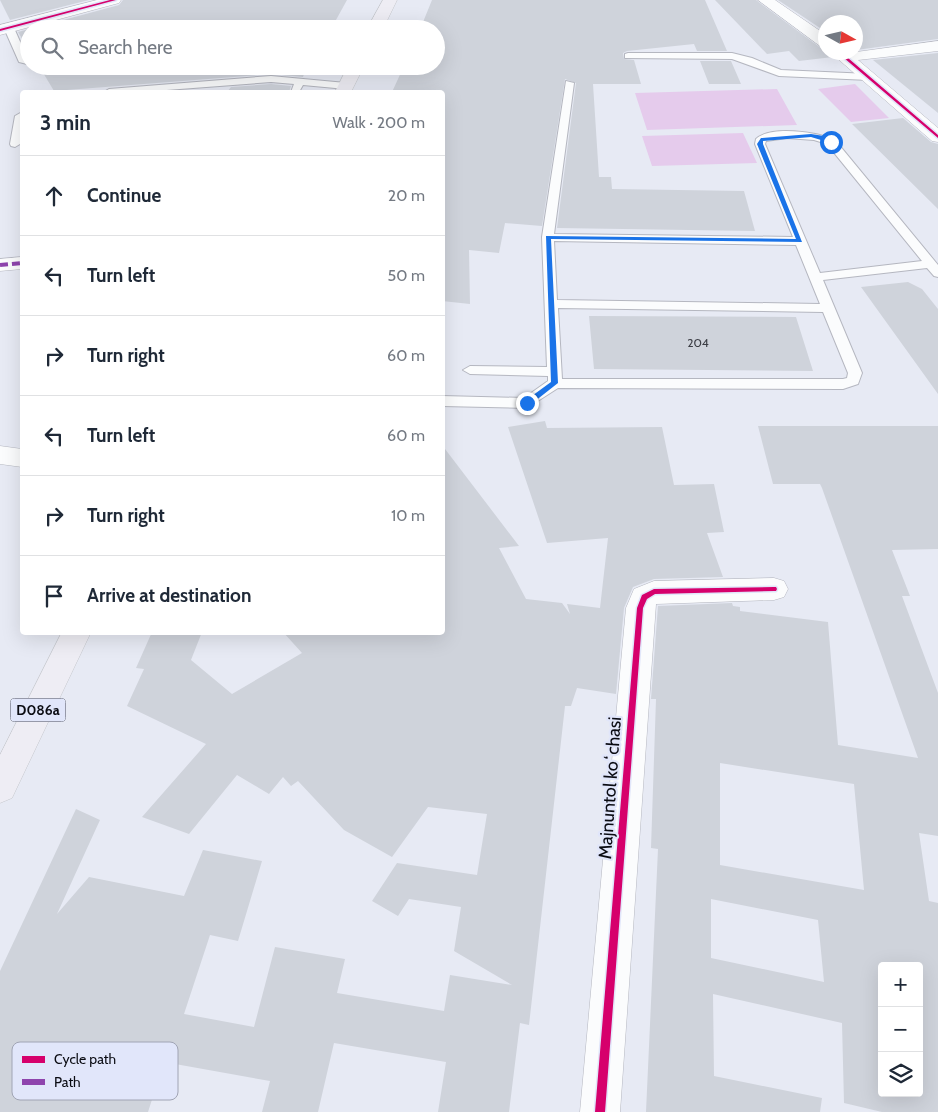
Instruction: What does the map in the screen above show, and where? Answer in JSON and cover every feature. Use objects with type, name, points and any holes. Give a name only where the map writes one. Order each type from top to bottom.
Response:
[{"type":"main road","points":[[380,20],[390,0]]},
{"type":"main road","points":[[344,89],[351,75]]},
{"type":"main road","name":"D086a","points":[[0,788],[76,635]]},
{"type":"street","points":[[38,20],[114,0]]},
{"type":"street","points":[[765,0],[818,37]]},
{"type":"street","points":[[4,29],[20,25]]},
{"type":"street","points":[[863,53],[938,46]]},
{"type":"street","points":[[848,60],[938,137]]},
{"type":"street","points":[[0,265],[20,263]]},
{"type":"street","points":[[0,455],[20,458]]},
{"type":"street","name":"Majnuntol koʻchasi","points":[[600,1112],[640,608],[644,597],[654,592],[774,589]]},
{"type":"lane","points":[[4,29],[20,55]]},
{"type":"lane","points":[[628,56],[732,56],[749,60],[779,74],[869,77]]},
{"type":"lane","points":[[134,90],[271,79],[344,89]]},
{"type":"lane","points":[[295,90],[300,82]]},
{"type":"lane","points":[[445,401],[527,403],[554,378],[548,237],[569,83]]},
{"type":"lane","points":[[15,144],[20,116]]},
{"type":"lane","points":[[470,370],[554,378],[843,384],[853,381],[855,373],[760,144],[761,139],[811,135],[822,137],[831,142],[935,269]]},
{"type":"lane","points":[[548,237],[800,241]]},
{"type":"lane","points":[[815,277],[935,269]]},
{"type":"lane","points":[[551,304],[828,308]]},
{"type":"shaded area","points":[[855,84],[889,118],[851,122],[818,89]]},
{"type":"shaded area","points":[[777,89],[797,125],[647,130],[635,93]]},
{"type":"shaded area","points":[[743,133],[757,163],[652,166],[642,136]]},
{"type":"building","points":[[0,0],[89,0],[10,20]]},
{"type":"building","points":[[123,0],[347,0],[336,20],[63,20],[119,5]]},
{"type":"building","points":[[432,0],[705,0],[727,51],[697,51],[694,44],[627,51],[623,53],[624,59],[634,60],[641,84],[593,84],[599,177],[611,177],[612,189],[744,191],[755,231],[557,228],[576,83],[565,79],[542,226],[505,223],[499,253],[469,250],[470,304],[445,301],[445,90],[393,90],[400,75],[445,75],[445,20],[424,20]]},
{"type":"building","points":[[715,0],[756,0],[818,46],[818,59],[799,61],[789,51],[767,54]]},
{"type":"building","points":[[778,0],[938,0],[938,39],[863,49],[863,15],[818,15],[818,27]]},
{"type":"building","points":[[938,53],[938,113],[873,60]]},
{"type":"building","points":[[700,61],[731,61],[741,84],[709,84]]},
{"type":"building","points":[[44,75],[258,75],[67,90],[53,90]]},
{"type":"building","points":[[282,75],[304,75],[303,77]]},
{"type":"building","points":[[271,84],[291,86],[290,90],[229,90],[231,87]]},
{"type":"building","points":[[903,118],[931,142],[938,144],[938,209],[852,124]]},
{"type":"building","points":[[908,282],[922,289],[938,309],[938,394],[861,287]]},
{"type":"building","points":[[589,316],[796,317],[813,371],[594,369]]},
{"type":"building","points":[[545,421],[547,428],[662,427],[674,485],[714,484],[724,532],[707,533],[723,577],[654,579],[633,587],[624,608],[616,694],[577,688],[571,706],[565,706],[529,1025],[520,1023],[509,1112],[438,1112],[446,1062],[334,1043],[318,1112],[262,1112],[270,1081],[178,1065],[178,1042],[12,1042],[12,1100],[152,1100],[148,1112],[0,1112],[0,971],[76,809],[100,820],[57,914],[89,877],[184,896],[203,850],[262,861],[238,941],[210,935],[184,1014],[254,1027],[275,947],[345,959],[337,993],[444,1011],[450,975],[512,985],[454,951],[461,907],[409,899],[398,916],[372,901],[397,863],[477,875],[487,814],[428,807],[392,857],[344,830],[298,781],[291,786],[283,777],[269,794],[237,775],[189,834],[142,817],[206,744],[127,706],[144,669],[136,668],[151,635],[201,635],[191,660],[232,694],[302,653],[286,635],[445,635],[445,449],[519,546],[499,548],[526,599],[562,603],[570,614],[567,604],[600,608],[608,538],[547,543],[508,427]]},
{"type":"building","points":[[758,426],[938,426],[938,549],[892,550],[910,596],[902,596],[938,693],[938,836],[919,833],[929,901],[938,903],[938,1112],[882,1112],[844,1103],[842,1023],[713,994],[714,1076],[822,1098],[820,1112],[646,1112],[658,849],[651,848],[656,699],[651,699],[658,606],[732,603],[733,606],[740,607],[740,611],[828,622],[838,745],[918,758],[820,484],[773,484]],"holes":[[[720,763],[854,784],[864,890],[720,865]],[[711,899],[818,920],[824,982],[711,958]]]},
{"type":"marked path","points":[[0,265],[20,263]]},
{"type":"cycle path","points":[[38,20],[114,0]]},
{"type":"cycle path","points":[[0,30],[20,25]]},
{"type":"cycle path","points":[[847,60],[938,137]]},
{"type":"cycle path","points":[[600,1112],[640,608],[644,597],[654,592],[774,589]]},
{"type":"route","points":[[527,403],[555,383],[548,237],[800,241],[760,144],[761,139],[811,135],[822,137],[831,142]]}]
